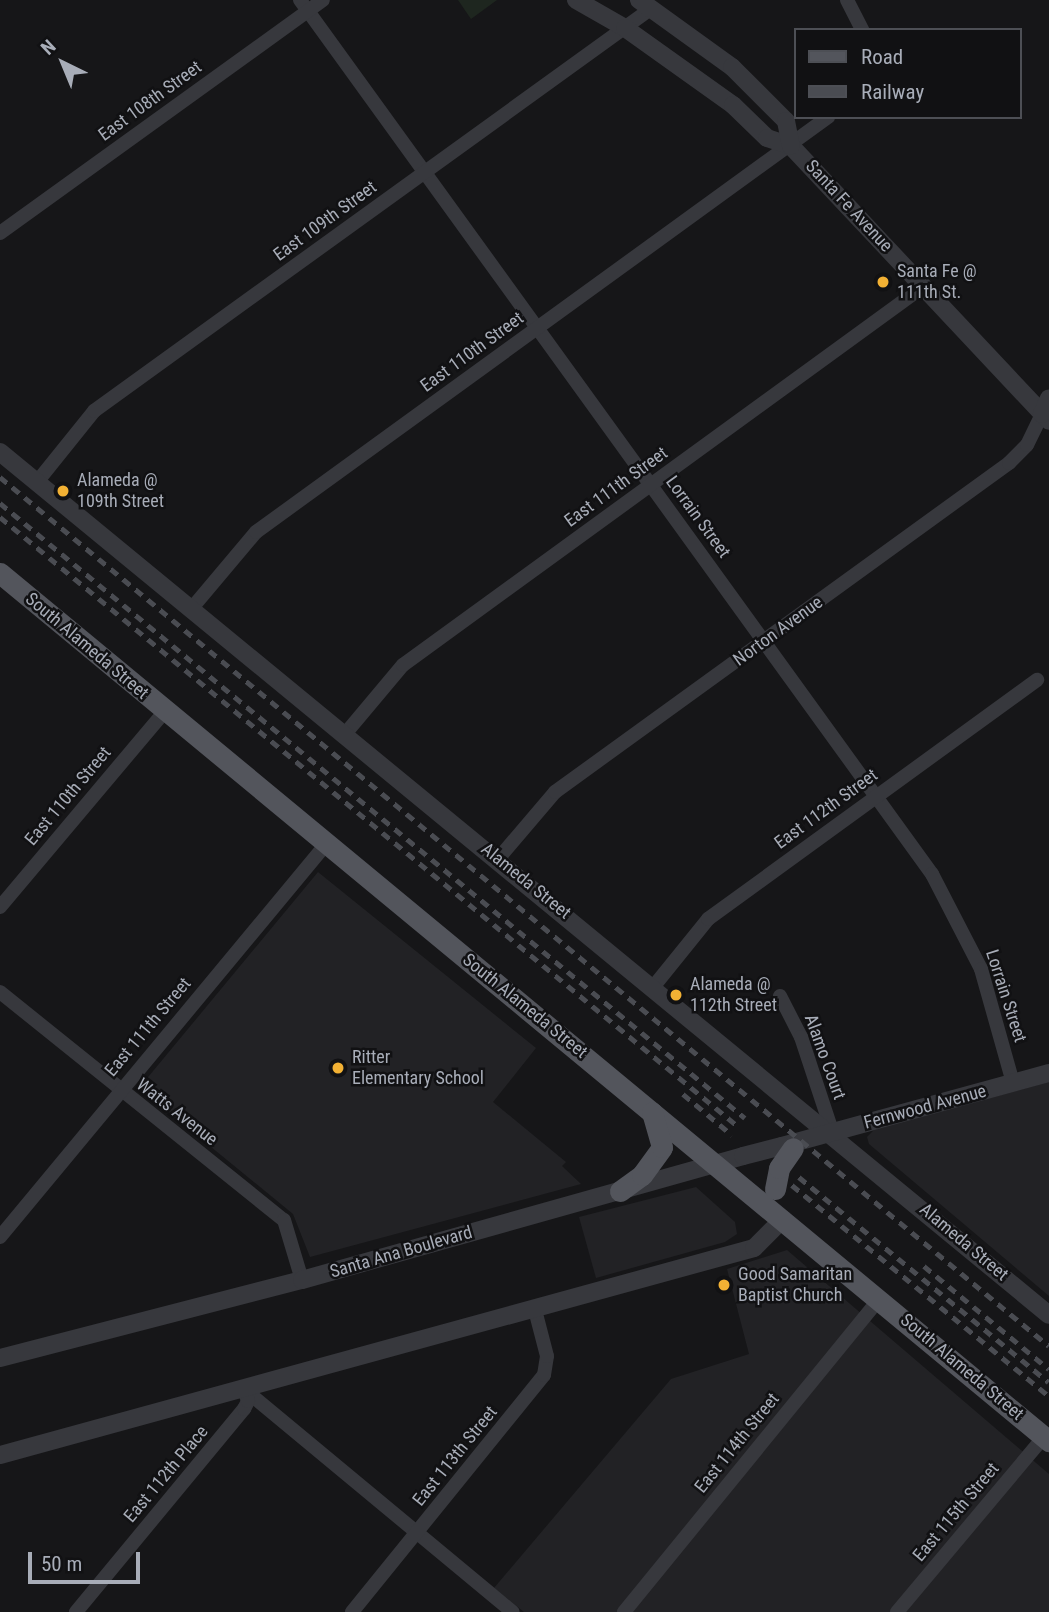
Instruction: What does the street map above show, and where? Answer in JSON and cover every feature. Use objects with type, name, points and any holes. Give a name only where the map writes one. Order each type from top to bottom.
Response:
[{"type":"main road","name":"South Alameda Street","points":[[2,579],[652,1110],[1047,1439]]},
{"type":"main road","points":[[620,1191],[642,1175],[662,1147],[652,1110]]},
{"type":"main road","points":[[783,1219],[775,1189],[779,1168],[792,1145]]},
{"type":"street","name":"East 108th Street","points":[[0,233],[304,5],[323,0]]},
{"type":"street","name":"Santa Fe Avenue","points":[[576,0],[625,28],[733,105],[767,138],[791,146],[1047,411]]},
{"type":"street","points":[[847,0],[861,28]]},
{"type":"street","name":"Santa Fe Avenue","points":[[645,4],[732,67],[761,95],[786,121],[791,146]]},
{"type":"street","name":"East 109th Street","points":[[37,482],[94,411],[625,28],[645,4]]},
{"type":"street","name":"Lorrain Street","points":[[304,5],[932,874],[981,969],[1013,1083]]},
{"type":"street","name":"East 110th Street","points":[[192,608],[251,535],[825,119]]},
{"type":"street","name":"East 111th Street","points":[[345,734],[403,665],[924,286]]},
{"type":"street","name":"Norton Avenue","points":[[498,859],[555,792],[1009,463],[1027,446],[1047,411]]},
{"type":"street","name":"Alameda Street","points":[[0,452],[832,1131],[1049,1315]]},
{"type":"street","name":"East 112th Street","points":[[654,986],[708,919],[1037,680]]},
{"type":"street","name":"East 110th Street","points":[[0,906],[165,711]]},
{"type":"street","name":"East 111th Street","points":[[0,1237],[327,843]]},
{"type":"street","name":"Watts Avenue","points":[[0,992],[119,1091],[284,1220],[302,1280]]},
{"type":"street","name":"Alamo Court","points":[[780,996],[801,1037],[832,1131]]},
{"type":"street","name":"Fernwood Avenue","points":[[792,1145],[832,1131],[1049,1073]]},
{"type":"street","name":"Santa Ana Boulevard","points":[[0,1358],[302,1280],[743,1156],[792,1145]]},
{"type":"street","points":[[0,1455],[754,1248],[783,1219]]},
{"type":"street","name":"East 114th Street","points":[[624,1612],[880,1298]]},
{"type":"street","name":"East 113th Street","points":[[352,1612],[544,1375],[547,1356],[535,1310]]},
{"type":"street","points":[[244,1389],[513,1612]]},
{"type":"street","name":"East 112th Place","points":[[76,1612],[244,1409],[248,1401],[244,1389]]},
{"type":"street","name":"East 115th Street","points":[[897,1612],[1047,1439]]},
{"type":"shaded area","points":[[458,0],[497,0],[471,19]]},
{"type":"shaded area","name":"Ritter Elementary School","points":[[318,872],[536,1048],[493,1102],[566,1162],[562,1166],[581,1184],[310,1257],[293,1214],[139,1088]]},
{"type":"shaded area","points":[[1049,1082],[1049,1296],[869,1144],[867,1137],[874,1130]]},
{"type":"shaded area","points":[[696,1187],[735,1222],[737,1234],[725,1242],[596,1278],[579,1217]]},
{"type":"shaded area","points":[[787,1250],[1049,1474],[1049,1612],[524,1612],[494,1588],[671,1379],[749,1354],[727,1269]]},
{"type":"railway","points":[[0,477],[1049,1346]]},
{"type":"railway","points":[[0,503],[745,1118]]},
{"type":"railway","points":[[0,517],[739,1127]]},
{"type":"railway","points":[[683,1094],[732,1135]]},
{"type":"railway","points":[[799,1177],[1049,1382]]},
{"type":"railway","points":[[792,1185],[1049,1396]]},
{"type":"railway","points":[[924,1266],[1049,1369]]},
{"type":"place","name":"Santa Fe @ 111th St.","points":[[883,282]]},
{"type":"place","name":"Alameda @ 109th Street","points":[[63,491]]},
{"type":"place","name":"Alameda @ 112th Street","points":[[676,995]]},
{"type":"place","name":"Ritter Elementary School","points":[[338,1068]]},
{"type":"place","name":"Good Samaritan Baptist Church","points":[[724,1285]]}]
